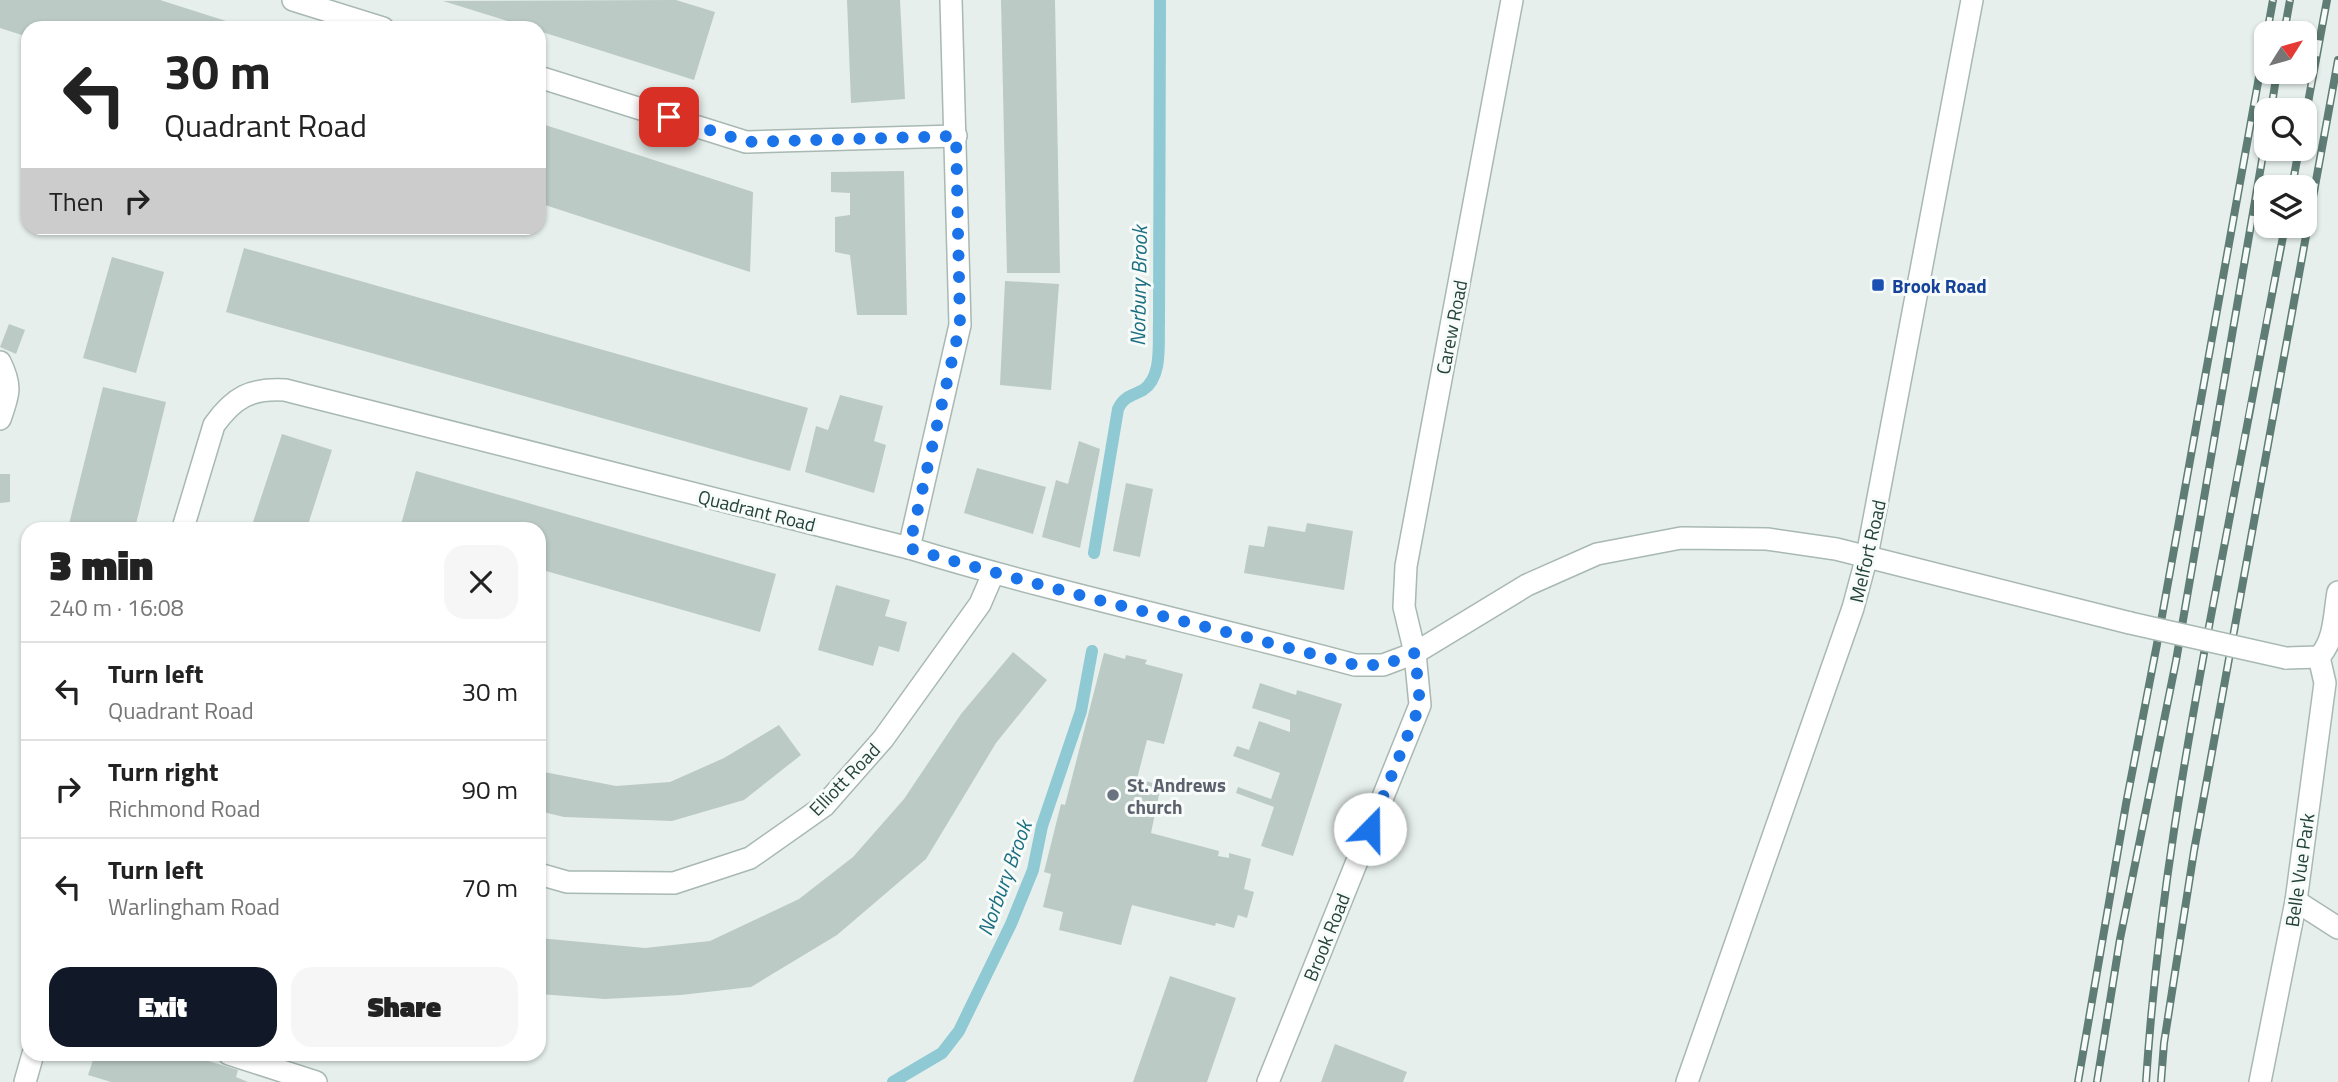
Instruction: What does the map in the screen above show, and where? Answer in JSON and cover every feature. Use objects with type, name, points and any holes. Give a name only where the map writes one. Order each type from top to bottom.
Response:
[{"type":"street","points":[[293,0],[360,21]]},
{"type":"street","points":[[909,548],[960,325],[951,0]]},
{"type":"street","name":"Carew Road","points":[[1415,653],[1404,607],[1406,566],[1512,0]]},
{"type":"street","name":"Melfort Road","points":[[1687,1082],[1853,608],[1867,556],[1972,0]]},
{"type":"street","points":[[546,79],[747,142],[956,136]]},
{"type":"street","points":[[0,362],[10,393],[0,419]]},
{"type":"street","name":"Quadrant Road","points":[[185,522],[214,425],[224,411],[248,394],[264,389],[285,390],[909,548],[993,574],[1189,621],[1355,665],[1383,665],[1415,653]]},
{"type":"street","points":[[1415,653],[1527,585],[1597,554],[1681,538],[1767,539],[1836,549],[2286,658],[2319,657],[2328,648],[2338,592]]},
{"type":"street","name":"Elliott Road","points":[[546,876],[567,882],[674,883],[750,858],[824,806],[883,739],[980,604],[993,574]]},
{"type":"street","name":"Brook Road","points":[[1268,1082],[1420,705],[1415,653]]},
{"type":"street","name":"Belle Vue Park","points":[[2260,1082],[2296,901],[2325,683],[2319,657]]},
{"type":"street","points":[[2296,901],[2338,928]]},
{"type":"street","points":[[25,1082],[31,1061]]},
{"type":"street","points":[[251,1061],[316,1082]]},
{"type":"building","points":[[0,0],[160,0],[226,21],[21,21],[21,35],[0,28]]},
{"type":"building","points":[[676,0],[715,12],[694,80],[546,33],[546,21],[507,21],[443,1]]},
{"type":"building","points":[[847,0],[900,0],[905,99],[851,103]]},
{"type":"building","points":[[1001,0],[1055,0],[1060,273],[1007,273]]},
{"type":"building","points":[[546,125],[753,192],[750,272],[546,205]]},
{"type":"building","points":[[904,171],[907,315],[857,315],[850,255],[835,252],[835,217],[850,215],[850,193],[831,192],[831,172]]},
{"type":"building","points":[[244,248],[808,408],[790,471],[226,312]]},
{"type":"building","points":[[112,257],[164,272],[136,373],[83,358]]},
{"type":"building","points":[[1005,281],[1059,284],[1051,390],[1000,385]]},
{"type":"building","points":[[9,324],[25,330],[16,354],[0,347]]},
{"type":"building","points":[[103,387],[166,402],[136,522],[69,522]]},
{"type":"building","points":[[840,395],[883,406],[874,441],[886,445],[874,493],[805,472],[816,426],[828,430]]},
{"type":"building","points":[[282,434],[332,450],[309,522],[253,522]]},
{"type":"building","points":[[1079,441],[1100,449],[1080,548],[1042,537],[1056,480],[1068,484]]},
{"type":"building","points":[[977,468],[1046,487],[1033,534],[964,513]]},
{"type":"building","points":[[416,471],[776,574],[760,632],[546,571],[546,522],[402,522]]},
{"type":"building","points":[[0,474],[10,474],[10,502],[0,503]]},
{"type":"building","points":[[1126,483],[1153,489],[1140,557],[1113,551]]},
{"type":"building","points":[[1307,523],[1353,531],[1344,590],[1244,573],[1249,545],[1264,547],[1268,526],[1305,532]]},
{"type":"building","points":[[836,585],[890,600],[885,616],[907,622],[899,652],[879,646],[873,666],[818,650]]},
{"type":"building","points":[[1013,652],[1047,680],[996,743],[926,859],[837,935],[751,987],[681,995],[605,999],[546,995],[546,939],[645,948],[710,941],[799,899],[853,857],[904,799],[961,714]]},
{"type":"building","name":"St. Andrews church","points":[[1104,653],[1125,659],[1126,655],[1147,660],[1145,664],[1183,674],[1164,744],[1147,740],[1137,779],[1161,785],[1151,833],[1219,851],[1218,856],[1229,858],[1229,853],[1251,859],[1244,889],[1254,892],[1247,918],[1238,915],[1234,928],[1216,923],[1215,926],[1132,905],[1121,945],[1059,930],[1063,912],[1043,907],[1051,874],[1044,872],[1061,804],[1065,805]]},
{"type":"building","points":[[1260,683],[1296,695],[1297,690],[1342,704],[1293,856],[1261,846],[1274,807],[1236,793],[1238,787],[1271,799],[1280,773],[1233,756],[1237,746],[1249,750],[1259,721],[1290,732],[1290,720],[1252,708]]},
{"type":"building","points":[[779,725],[801,755],[744,800],[672,821],[564,817],[546,813],[546,772],[616,786],[670,782],[724,758]]},
{"type":"building","points":[[1170,976],[1236,998],[1207,1082],[1133,1082]]},
{"type":"building","points":[[1335,1044],[1407,1072],[1403,1082],[1321,1082]]},
{"type":"building","points":[[93,1061],[208,1061],[238,1070],[236,1077],[248,1082],[111,1082],[88,1075]]},
{"type":"waterway","name":"Norbury Brook","points":[[1094,553],[1118,409],[1126,399],[1149,384],[1157,368],[1160,0]]},
{"type":"waterway","name":"Norbury Brook","points":[[893,1082],[942,1053],[959,1031],[1011,924],[1033,870],[1042,826],[1081,711],[1092,651]]},
{"type":"railway","points":[[2269,21],[2273,0]]},
{"type":"railway","points":[[2286,21],[2290,0]]},
{"type":"railway","points":[[2309,98],[2327,0]]},
{"type":"railway","points":[[2161,1082],[2164,1043],[2194,851],[2338,60]]},
{"type":"railway","points":[[2078,1082],[2258,84]]},
{"type":"railway","points":[[2273,98],[2275,84]]},
{"type":"railway","points":[[2097,1082],[2120,939],[2176,661],[2262,161]]},
{"type":"railway","points":[[2294,175],[2297,161]]},
{"type":"railway","points":[[2146,1082],[2157,956],[2184,767],[2283,238]]},
{"type":"place","name":"Brook Road","points":[[1878,285]]},
{"type":"place","name":"St. Andrews church","points":[[1113,795]]},
{"type":"route","points":[[669,117],[747,142],[956,136],[960,325],[909,548],[993,574],[1189,621],[1355,665],[1383,665],[1415,653],[1420,705],[1370,829]]}]
